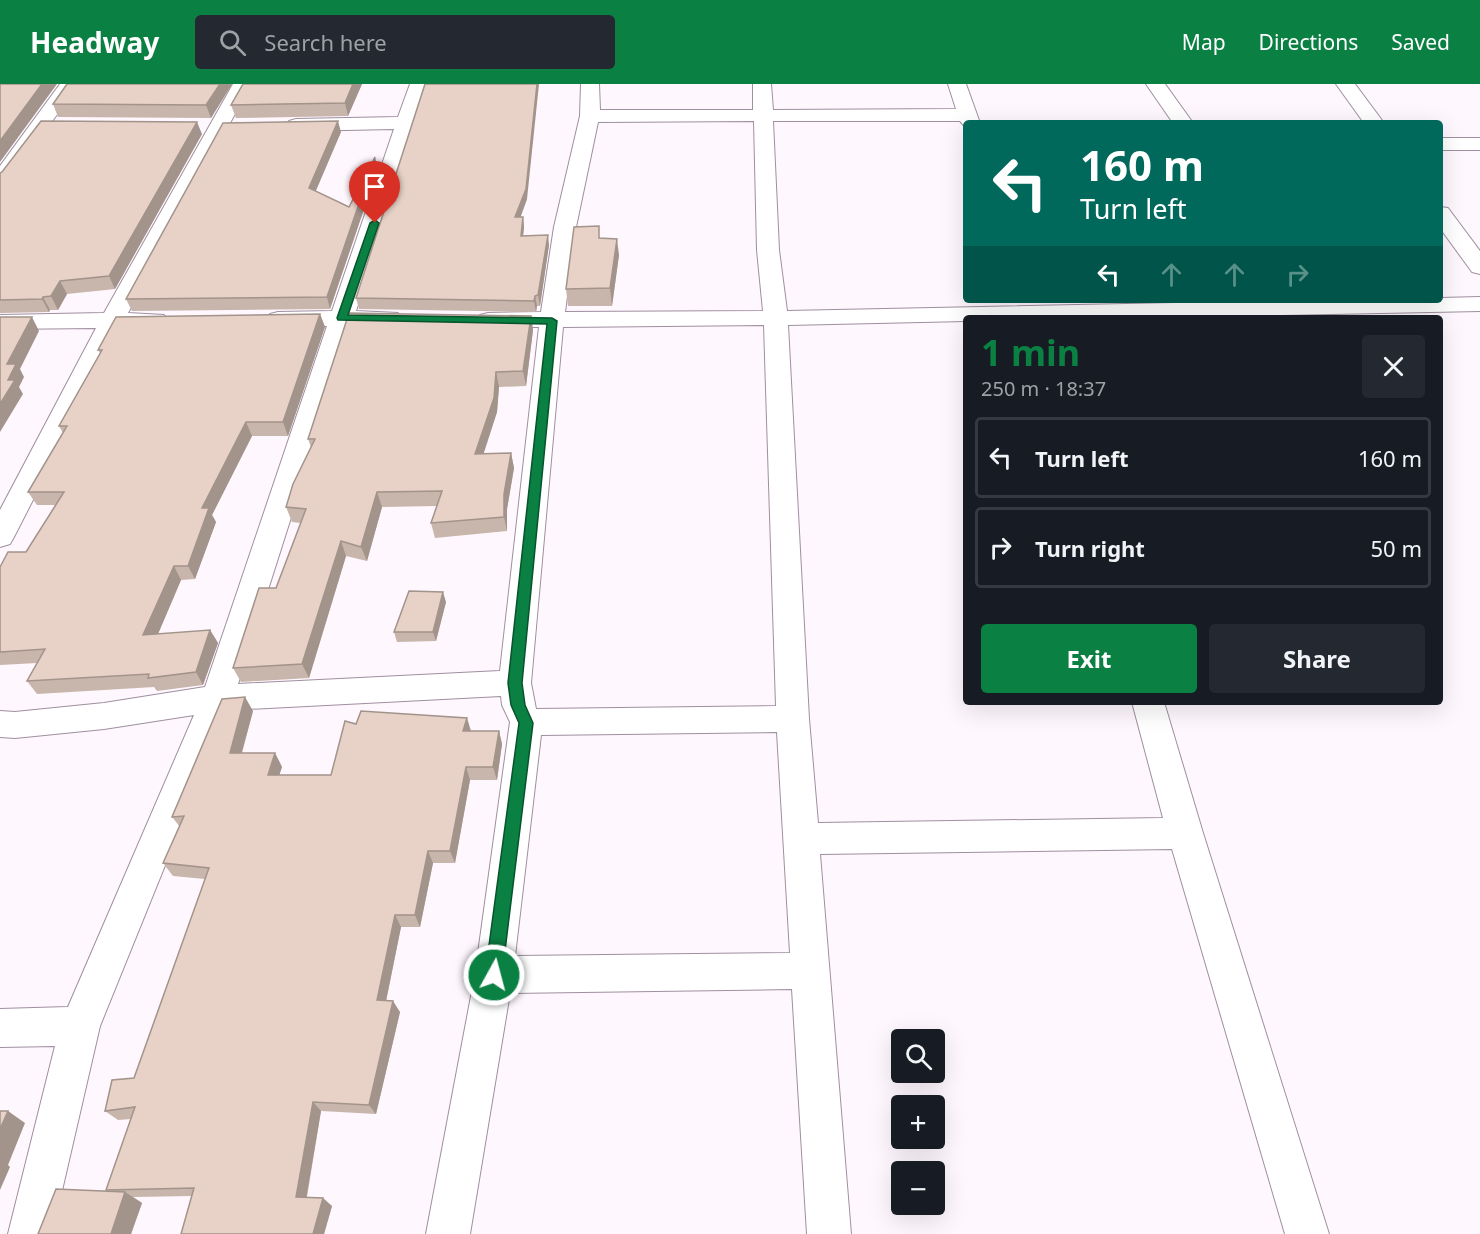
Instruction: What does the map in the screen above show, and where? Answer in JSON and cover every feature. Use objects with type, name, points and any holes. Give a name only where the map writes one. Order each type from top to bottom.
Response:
[{"type":"street","points":[[0,180],[70,84]]},
{"type":"street","points":[[0,537],[112,321],[242,84]]},
{"type":"street","points":[[30,1234],[80,1026],[217,699],[419,84]]},
{"type":"street","points":[[448,1234],[494,975],[526,723],[518,705],[515,683],[552,321],[565,227],[590,116],[590,84]]},
{"type":"street","points":[[590,116],[762,99],[969,119],[957,84]]},
{"type":"street","points":[[1155,84],[1181,120]]},
{"type":"street","points":[[1345,84],[1372,120]]},
{"type":"street","points":[[762,99],[768,250],[776,318],[793,719],[829,1234]]},
{"type":"street","points":[[278,125],[406,123]]},
{"type":"street","points":[[39,125],[62,125]]},
{"type":"street","points":[[1443,144],[1480,144]]},
{"type":"street","points":[[1443,217],[1480,267]]},
{"type":"street","points":[[470,320],[776,318],[1278,304],[1480,304]]},
{"type":"street","points":[[250,319],[412,319]]},
{"type":"street","points":[[0,322],[181,320]]},
{"type":"street","points":[[0,724],[15,725],[104,716],[217,699],[515,683]]},
{"type":"street","points":[[1149,705],[1185,833],[1307,1234]]},
{"type":"street","points":[[526,723],[793,719]]},
{"type":"street","points":[[801,839],[1185,833]]},
{"type":"street","points":[[494,975],[812,971]]},
{"type":"street","points":[[0,1028],[80,1026]]},
{"type":"building","points":[[0,84],[42,84],[0,141]]},
{"type":"building","points":[[67,84],[220,84],[206,105],[53,104]]},
{"type":"building","points":[[243,84],[353,84],[345,103],[231,105]]},
{"type":"building","points":[[425,84],[537,84],[526,189],[515,217],[523,217],[521,236],[548,235],[538,295],[535,296],[534,301],[356,298]]},
{"type":"building","points":[[41,121],[197,122],[109,276],[60,281],[51,296],[42,299],[0,300],[0,173]]},
{"type":"building","points":[[338,121],[309,188],[349,207],[375,157],[327,297],[126,299],[223,123]]},
{"type":"building","points":[[599,226],[599,238],[617,239],[610,288],[566,289],[574,227]]},
{"type":"building","points":[[349,313],[531,316],[523,371],[496,372],[494,398],[475,454],[511,453],[504,494],[504,517],[431,523],[442,491],[377,492],[361,547],[341,541],[302,664],[233,668],[259,588],[276,588],[306,509],[286,507],[293,484],[315,439],[308,439]]},
{"type":"building","points":[[320,314],[283,422],[246,422],[202,508],[209,508],[188,566],[174,566],[143,635],[210,630],[196,672],[148,678],[149,674],[27,681],[45,649],[0,652],[0,567],[8,552],[26,552],[64,492],[28,492],[67,426],[59,426],[102,350],[98,350],[116,317]]},
{"type":"building","points":[[0,317],[32,317],[7,364],[16,364],[8,380],[15,380],[0,404]]},
{"type":"building","points":[[409,591],[443,592],[433,632],[394,632]]},
{"type":"building","points":[[245,697],[230,753],[275,753],[268,775],[331,775],[345,721],[356,724],[361,711],[467,718],[463,731],[499,731],[493,767],[466,767],[450,851],[428,851],[415,915],[395,915],[377,1000],[393,1001],[369,1105],[313,1102],[296,1197],[323,1198],[313,1234],[181,1234],[194,1188],[106,1190],[135,1107],[105,1111],[112,1080],[134,1078],[209,868],[163,863],[184,816],[172,817],[222,699]]},
{"type":"building","points":[[0,1111],[8,1111],[0,1129]]},
{"type":"building","points":[[56,1189],[125,1192],[111,1234],[38,1234]]},
{"type":"route","points":[[375,223],[342,318],[552,321],[515,683],[518,705],[526,723],[494,975]]}]
